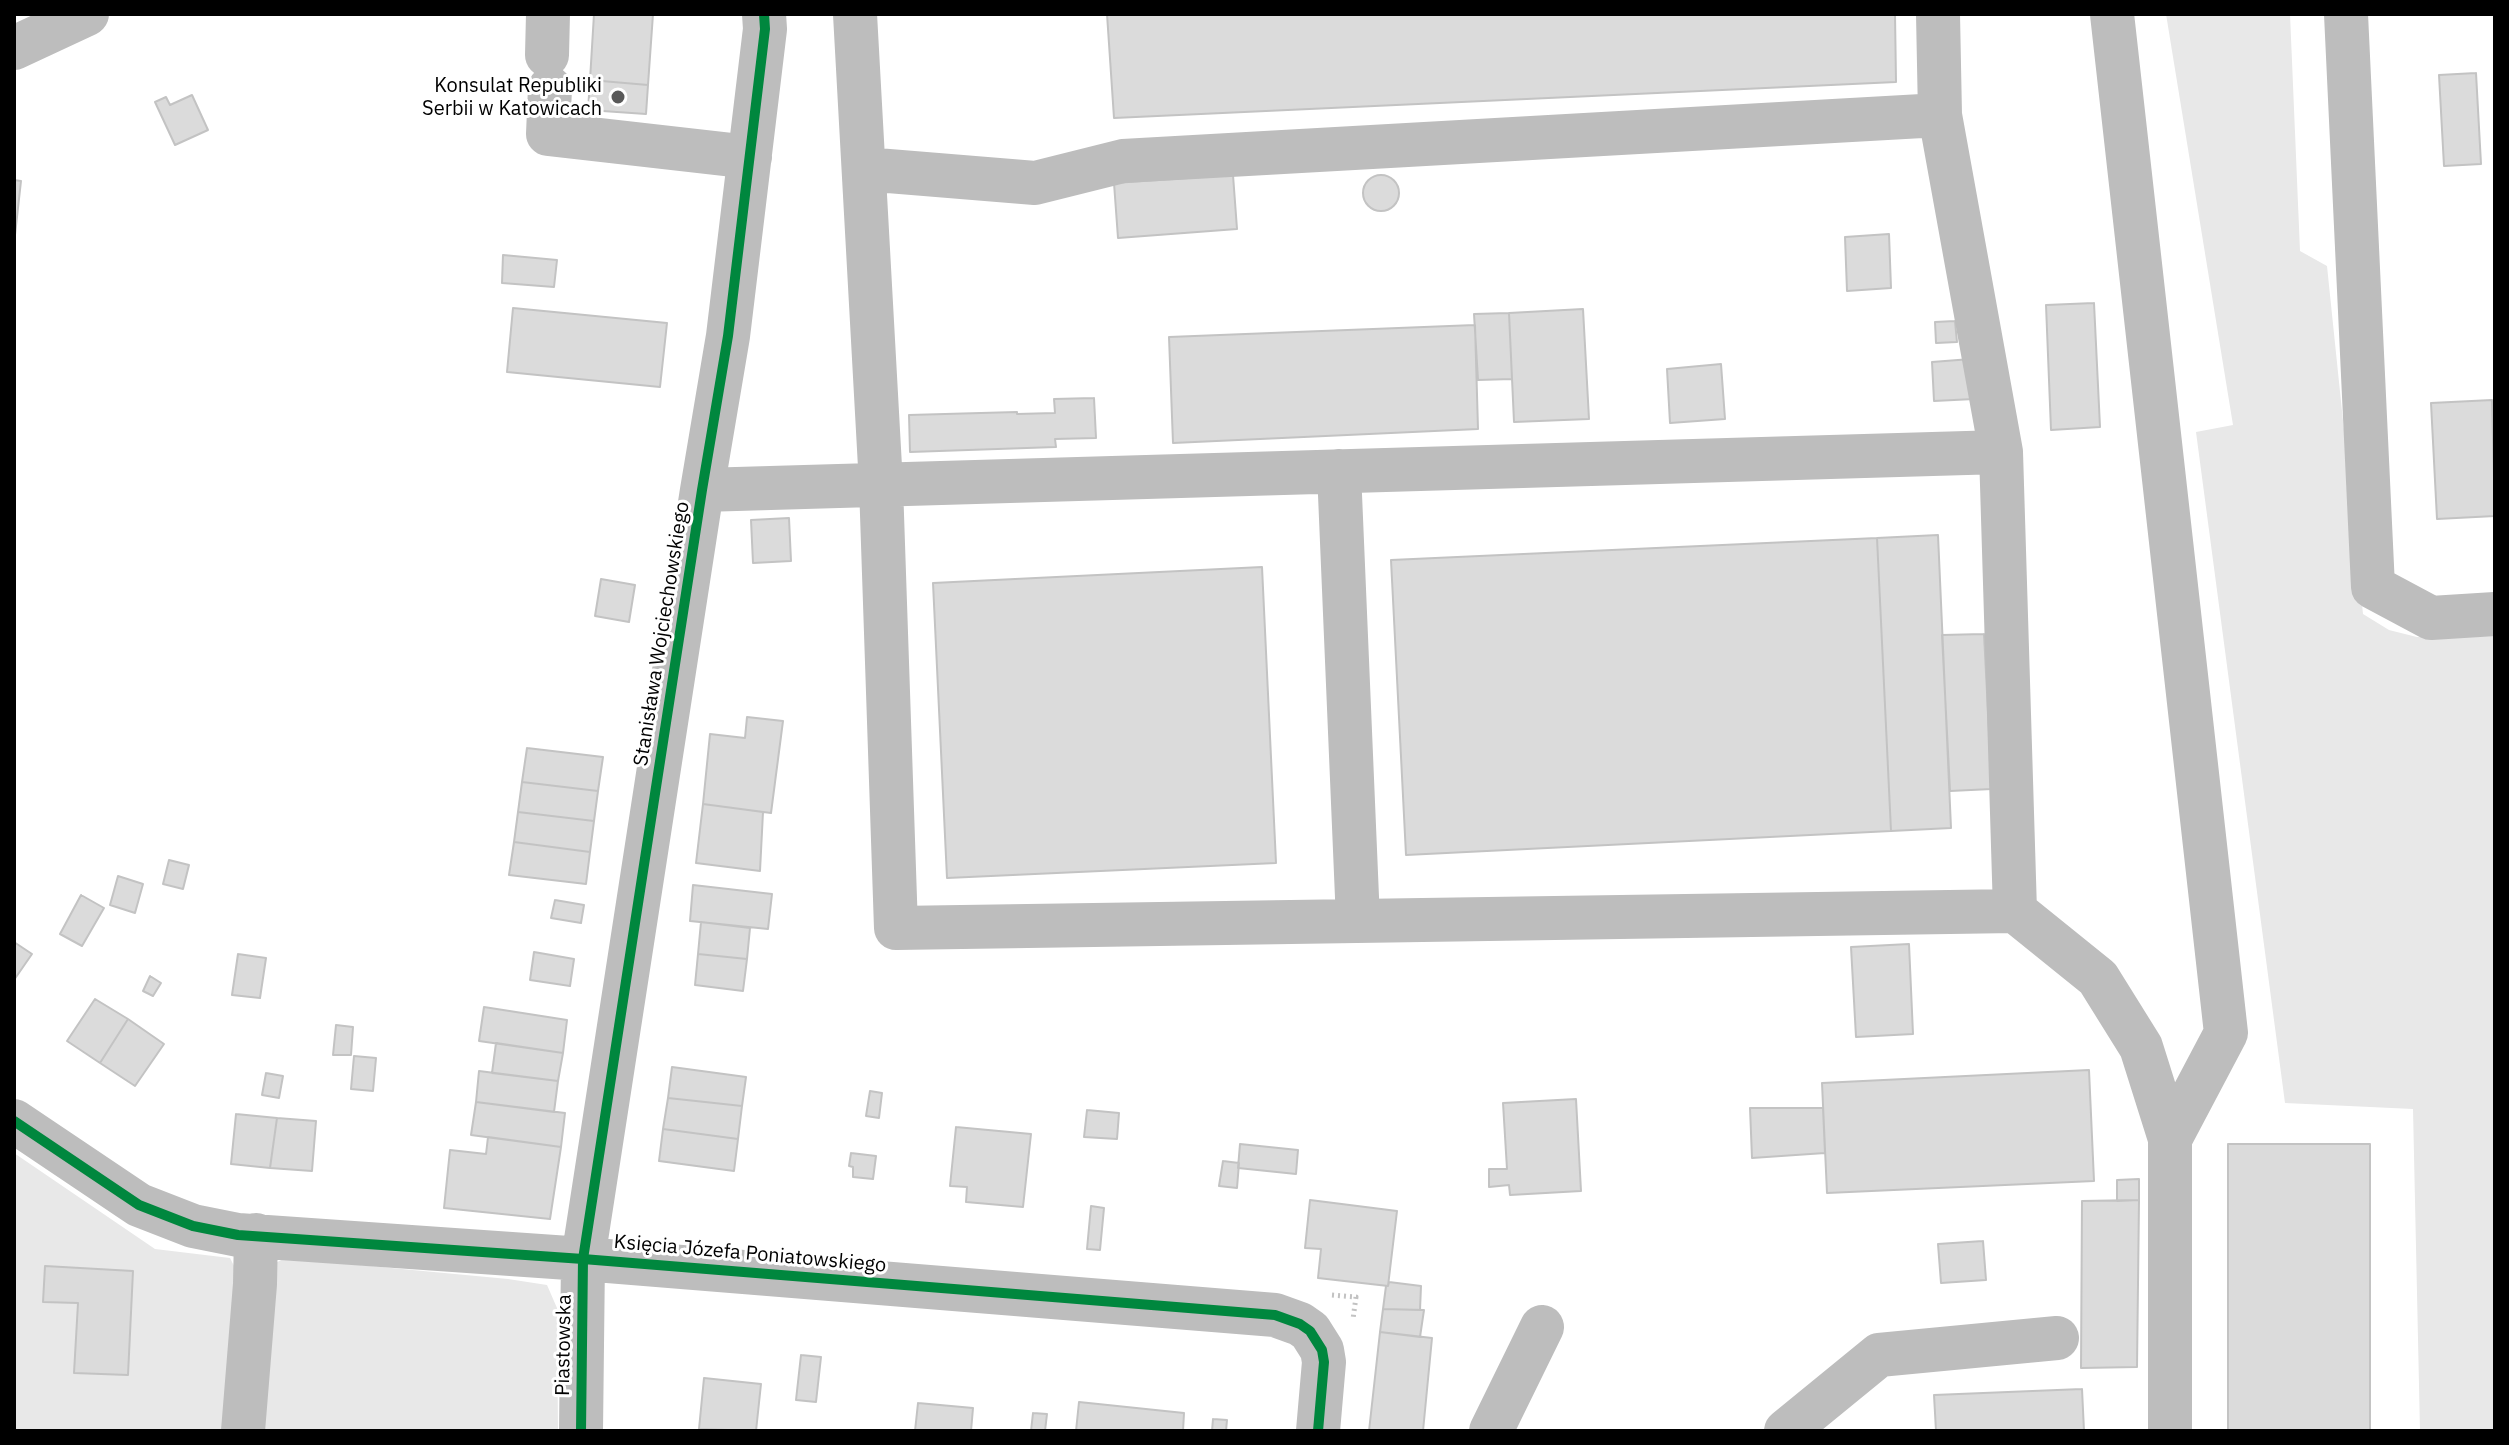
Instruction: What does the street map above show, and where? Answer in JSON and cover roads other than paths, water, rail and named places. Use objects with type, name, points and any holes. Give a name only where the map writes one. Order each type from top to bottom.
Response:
[{"type":"street","points":[[14,48],[87,14]]},
{"type":"street","name":"Stanisława Wojciechowskiego","points":[[583,1259],[728,336],[765,29],[764,14]]},
{"type":"street","points":[[855,14],[881,485],[896,928],[2015,911],[2098,978],[2141,1047],[2170,1139],[2170,1431]]},
{"type":"street","points":[[1938,14],[1940,115],[2001,452],[2015,911]]},
{"type":"street","points":[[2112,14],[2226,1033],[2170,1139]]},
{"type":"street","points":[[2346,14],[2373,587],[2431,618],[2495,614]]},
{"type":"street","points":[[548,52],[548,134],[750,157]]},
{"type":"street","points":[[864,169],[1035,183],[1123,161],[1940,115]]},
{"type":"street","points":[[702,490],[2001,452]]},
{"type":"street","points":[[1339,471],[1358,921]]},
{"type":"street","name":"Księcia Józefa Poniatowskiego","points":[[14,1121],[139,1205],[193,1226],[238,1235],[583,1259],[1275,1315],[1310,1331],[1322,1350],[1324,1362],[1318,1431]]},
{"type":"street","points":[[243,1431],[256,1235]]},
{"type":"street","name":"Piastowska","points":[[581,1431],[583,1259]]},
{"type":"street","points":[[1491,1431],[1542,1327]]},
{"type":"street","points":[[1786,1431],[1879,1355],[2057,1338]]},
{"type":"place","name":"Konsulat Republiki Serbii w Katowicach","points":[[618,97]]}]
